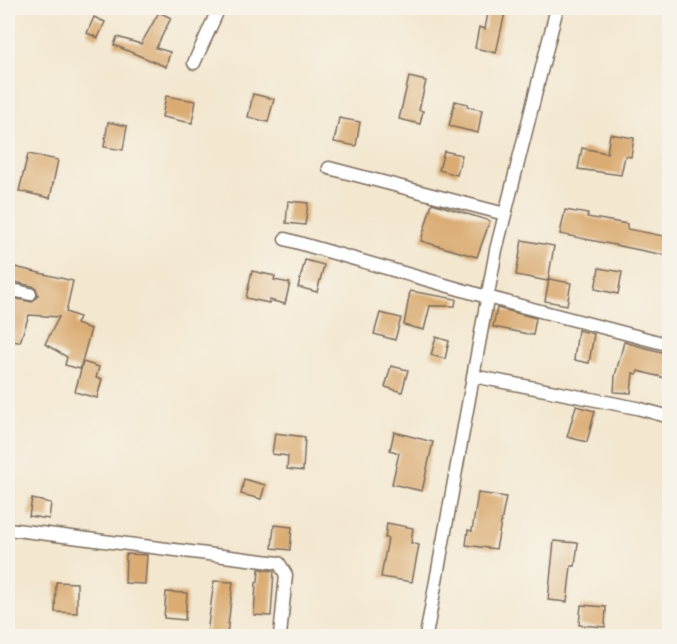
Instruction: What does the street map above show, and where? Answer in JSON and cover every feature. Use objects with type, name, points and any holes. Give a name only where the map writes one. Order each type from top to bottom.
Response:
[{"type":"street","points":[[194,63],[219,8]]},
{"type":"street","points":[[426,636],[487,297],[505,214],[557,8]]},
{"type":"street","points":[[329,168],[505,214]]},
{"type":"street","points":[[285,239],[487,297],[669,345]]},
{"type":"street","points":[[8,289],[30,294]]},
{"type":"street","points":[[473,376],[637,408],[669,417]]},
{"type":"street","points":[[8,529],[279,563],[286,575],[280,636]]},
{"type":"building","points":[[489,8],[506,8],[496,53],[475,48],[479,27],[485,29]]},
{"type":"building","points":[[159,12],[171,18],[156,48],[170,52],[166,67],[114,45],[117,37],[141,44]]},
{"type":"building","points":[[94,17],[105,22],[98,38],[87,33]]},
{"type":"building","points":[[409,77],[426,81],[419,110],[423,111],[420,124],[399,119]]},
{"type":"building","points":[[253,94],[274,99],[268,122],[248,117]]},
{"type":"building","points":[[166,96],[196,101],[192,123],[162,117]]},
{"type":"building","points":[[455,101],[468,104],[467,107],[482,110],[478,133],[449,126]]},
{"type":"building","points":[[339,118],[360,122],[356,146],[334,142]]},
{"type":"building","points":[[108,122],[127,126],[123,150],[104,147]]},
{"type":"building","points":[[610,134],[634,138],[631,157],[625,156],[621,175],[578,169],[582,148],[607,153]]},
{"type":"building","points":[[444,151],[462,155],[457,175],[439,170]]},
{"type":"building","points":[[28,154],[58,160],[50,198],[19,191]]},
{"type":"building","points":[[288,201],[308,203],[305,225],[286,223]]},
{"type":"building","points":[[432,203],[490,221],[477,257],[421,241]]},
{"type":"building","points":[[565,210],[588,214],[587,217],[627,224],[627,229],[669,237],[669,256],[560,234]]},
{"type":"building","points":[[522,240],[554,246],[548,281],[516,275]]},
{"type":"building","points":[[305,260],[324,265],[317,292],[298,287]]},
{"type":"building","points":[[15,267],[73,281],[66,312],[79,317],[76,324],[91,329],[80,369],[65,365],[67,357],[45,344],[59,317],[29,315],[20,342],[8,341],[8,297],[32,302],[38,295],[36,288],[11,281]]},
{"type":"building","points":[[599,268],[622,272],[618,294],[595,289]]},
{"type":"building","points":[[252,271],[275,276],[274,280],[290,283],[285,304],[246,298]]},
{"type":"building","points":[[549,279],[571,283],[567,305],[545,301]]},
{"type":"building","points":[[410,291],[456,299],[455,306],[430,306],[424,330],[404,325]]},
{"type":"building","points":[[497,308],[536,318],[533,335],[493,327]]},
{"type":"building","points":[[380,313],[401,318],[395,340],[374,334]]},
{"type":"building","points":[[578,330],[594,334],[589,363],[574,360]]},
{"type":"building","points":[[436,337],[449,341],[445,359],[431,355]]},
{"type":"building","points":[[624,342],[669,354],[669,379],[638,371],[637,374],[633,373],[631,393],[614,392],[615,376]]},
{"type":"building","points":[[83,362],[99,367],[96,378],[102,379],[97,398],[75,392]]},
{"type":"building","points":[[391,366],[408,370],[402,392],[385,387]]},
{"type":"building","points":[[576,406],[595,411],[587,442],[567,437]]},
{"type":"building","points":[[394,432],[433,442],[422,491],[392,484],[399,453],[390,450]]},
{"type":"building","points":[[275,433],[305,437],[303,471],[287,469],[288,456],[272,454]]},
{"type":"building","points":[[244,479],[265,485],[261,499],[241,494]]},
{"type":"building","points":[[478,493],[506,497],[496,549],[466,545],[468,530],[472,531]]},
{"type":"building","points":[[32,499],[51,503],[49,519],[29,516]]},
{"type":"building","points":[[387,523],[413,528],[411,543],[419,545],[412,582],[381,577],[388,538],[385,538]]},
{"type":"building","points":[[274,525],[292,527],[290,550],[272,548]]},
{"type":"building","points":[[554,541],[578,543],[575,566],[571,566],[567,602],[548,600]]},
{"type":"building","points":[[126,554],[147,555],[145,584],[125,583]]},
{"type":"building","points":[[259,569],[274,571],[271,616],[254,615]]},
{"type":"building","points":[[214,581],[233,582],[227,635],[207,633]]},
{"type":"building","points":[[56,582],[77,583],[77,613],[55,612]]},
{"type":"building","points":[[166,592],[187,593],[185,620],[164,618]]},
{"type":"building","points":[[581,605],[606,607],[605,627],[579,625]]}]
